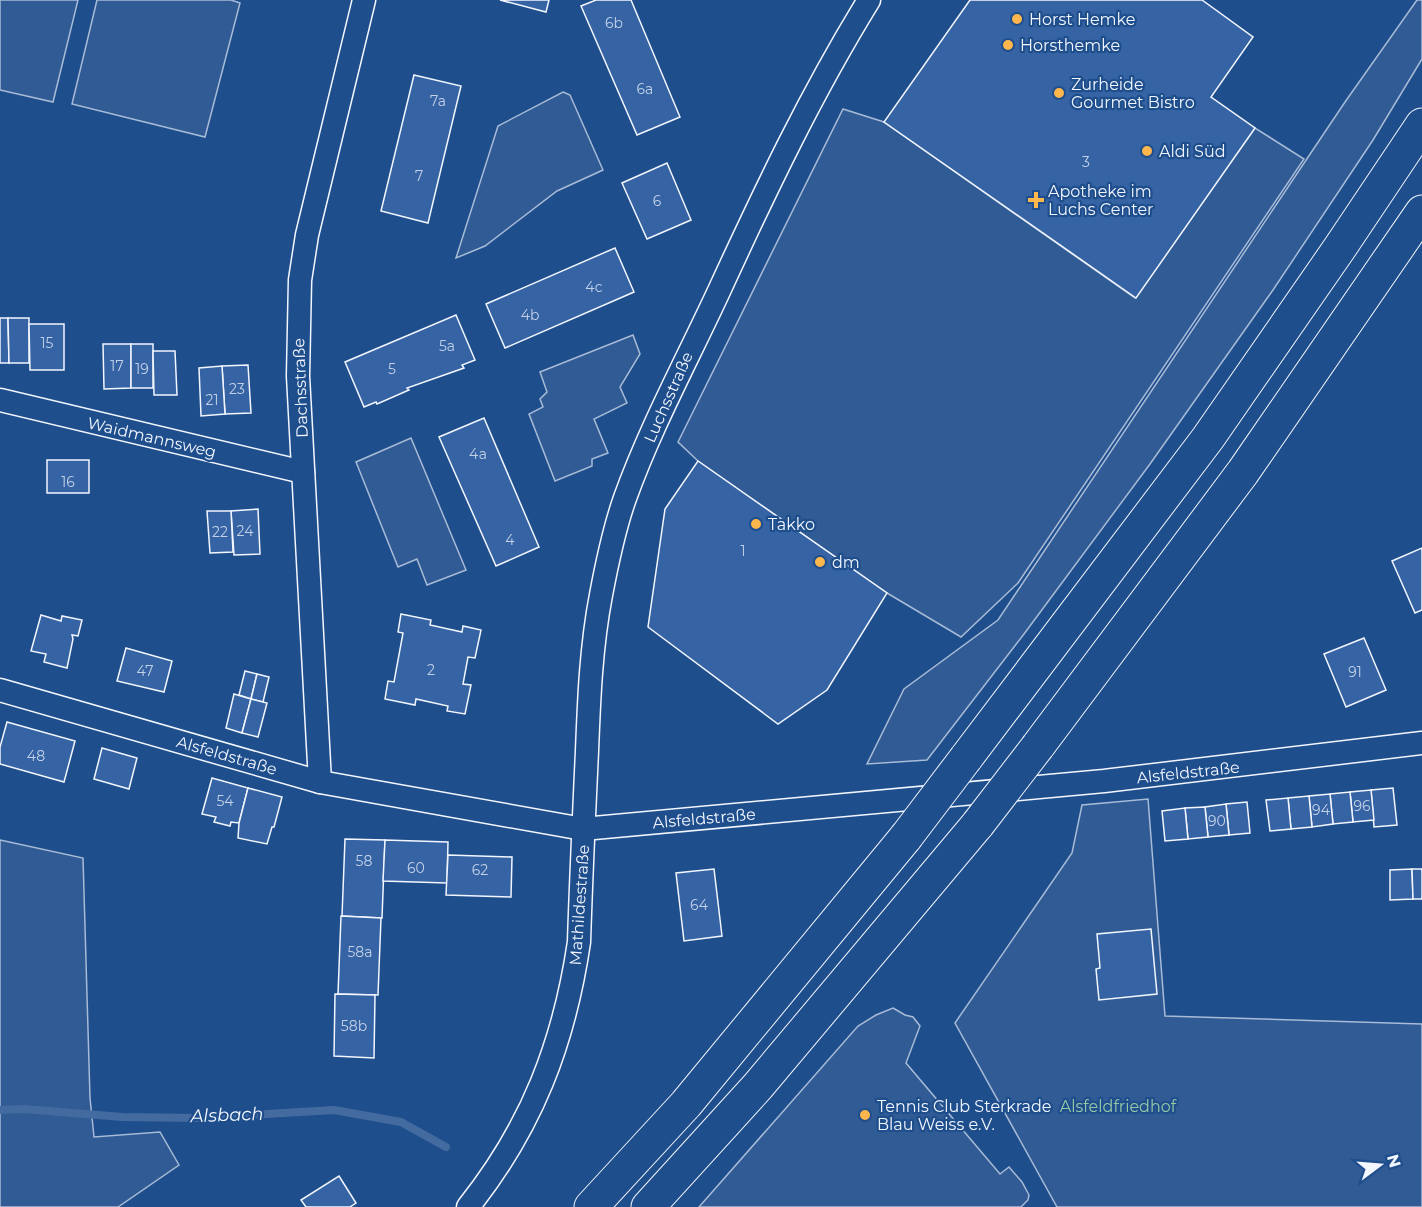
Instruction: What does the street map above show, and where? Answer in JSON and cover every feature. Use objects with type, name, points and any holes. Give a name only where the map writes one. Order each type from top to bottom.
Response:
[{"type":"highway","points":[[591,1207],[686,1104],[906,837],[1208,438],[1422,125]]},
{"type":"highway","points":[[648,1207],[758,1086],[978,824],[1244,472],[1422,212]]},
{"type":"street","name":"Dachsstraße","points":[[320,782],[298,352],[300,280],[307,235],[364,0]]},
{"type":"street","name":"Luchsstraße","points":[[584,830],[591,668],[600,597],[625,497],[648,440],[764,192],[817,88],[869,0]]},
{"type":"street","name":"Waidmannsweg","points":[[0,400],[303,472]]},
{"type":"street","name":"Alsfeldstraße","points":[[0,690],[320,782],[584,830],[1104,781],[1422,744]]},
{"type":"street","name":"Mathildestraße","points":[[468,1207],[485,1185],[524,1122],[546,1076],[562,1029],[573,986],[579,942],[584,830]]},
{"type":"shaded area","points":[[0,0],[78,0],[53,102],[0,90]]},
{"type":"shaded area","points":[[97,0],[231,0],[240,3],[205,137],[72,104]]},
{"type":"shaded area","points":[[1417,0],[1422,0],[1422,59],[1373,140],[1273,290],[1150,464],[927,760],[867,764],[904,689],[998,620],[1345,102]]},
{"type":"shaded area","points":[[563,92],[570,95],[603,170],[557,191],[485,246],[456,258],[498,126]]},
{"type":"shaded area","points":[[843,109],[884,122],[1135,298],[1255,128],[1304,159],[1018,583],[961,637],[887,593],[698,461],[678,442]]},
{"type":"shaded area","points":[[633,335],[640,354],[620,387],[627,403],[594,419],[608,453],[592,459],[592,466],[555,481],[529,414],[543,407],[540,399],[547,392],[540,372]]},
{"type":"shaded area","points":[[411,438],[466,570],[427,585],[417,559],[398,567],[356,462]]},
{"type":"shaded area","name":"Alsfeldfriedhof","points":[[1148,799],[1165,1016],[1422,1024],[1422,1207],[1057,1207],[955,1023],[1072,853],[1082,805]]},
{"type":"shaded area","points":[[0,840],[83,858],[90,1098],[94,1137],[160,1132],[179,1165],[118,1207],[0,1207]]},
{"type":"shaded area","name":"Tennis Club Sterkrade Blau Weiss e.V.","points":[[893,1008],[913,1017],[920,1026],[906,1063],[1000,1174],[1009,1167],[1022,1182],[1029,1195],[1028,1200],[1021,1207],[699,1207],[858,1026]]},
{"type":"building","points":[[500,0],[549,0],[546,12]]},
{"type":"building","points":[[596,0],[631,0],[680,117],[637,135],[581,6]]},
{"type":"building","points":[[970,0],[1202,0],[1253,37],[1211,97],[1255,128],[1136,298],[884,122]]},
{"type":"building","points":[[414,75],[461,86],[428,223],[381,211]]},
{"type":"building","points":[[667,163],[691,220],[647,239],[622,183]]},
{"type":"building","points":[[615,248],[634,292],[505,348],[486,304]]},
{"type":"building","points":[[456,315],[475,360],[462,365],[464,368],[407,388],[409,390],[364,407],[345,362]]},
{"type":"building","points":[[0,318],[8,318],[9,363],[0,363]]},
{"type":"building","points":[[8,318],[29,318],[29,363],[9,363]]},
{"type":"building","points":[[29,324],[64,324],[64,370],[30,370]]},
{"type":"building","points":[[103,344],[131,344],[131,388],[104,389]]},
{"type":"building","points":[[131,344],[153,344],[153,388],[131,388]]},
{"type":"building","points":[[153,351],[175,351],[177,395],[154,395]]},
{"type":"building","points":[[248,365],[251,413],[225,414],[222,366]]},
{"type":"building","points":[[222,366],[225,414],[201,416],[199,368]]},
{"type":"building","points":[[484,418],[539,547],[496,566],[439,437]]},
{"type":"building","points":[[47,460],[89,460],[89,493],[47,493]]},
{"type":"building","points":[[698,461],[887,593],[827,690],[778,724],[648,627],[665,509]]},
{"type":"building","points":[[258,509],[260,554],[234,555],[231,511]]},
{"type":"building","points":[[207,511],[231,511],[233,552],[210,553]]},
{"type":"building","points":[[1422,548],[1422,610],[1415,613],[1392,561]]},
{"type":"building","points":[[401,614],[431,620],[430,625],[462,632],[463,626],[481,630],[475,658],[468,657],[463,684],[471,685],[465,714],[447,711],[448,706],[416,699],[415,705],[385,699],[388,681],[394,682],[403,633],[398,632]]},
{"type":"building","points":[[41,615],[61,621],[62,616],[82,620],[78,636],[72,635],[67,668],[44,662],[46,654],[31,651]]},
{"type":"building","points":[[1364,638],[1386,690],[1346,707],[1324,654]]},
{"type":"building","points":[[126,648],[172,661],[164,692],[117,681]]},
{"type":"building","points":[[245,671],[257,674],[251,699],[239,695]]},
{"type":"building","points":[[257,674],[269,677],[263,702],[251,699]]},
{"type":"building","points":[[234,694],[251,699],[242,733],[226,728]]},
{"type":"building","points":[[251,699],[267,703],[258,737],[242,733]]},
{"type":"building","points":[[7,722],[75,741],[64,782],[0,764],[0,747]]},
{"type":"building","points":[[102,748],[137,758],[129,789],[94,779]]},
{"type":"building","points":[[212,778],[248,788],[239,823],[231,822],[230,826],[214,822],[216,817],[202,814]]},
{"type":"building","points":[[248,788],[282,797],[267,844],[238,838],[239,823]]},
{"type":"building","points":[[1393,788],[1397,825],[1374,827],[1371,790]]},
{"type":"building","points":[[1371,790],[1374,820],[1353,822],[1350,792]]},
{"type":"building","points":[[1350,792],[1353,822],[1333,824],[1330,794]]},
{"type":"building","points":[[1330,794],[1333,824],[1312,827],[1309,796]]},
{"type":"building","points":[[1309,796],[1312,827],[1291,829],[1288,798]]},
{"type":"building","points":[[1288,798],[1291,829],[1270,831],[1266,800]]},
{"type":"building","points":[[1247,802],[1250,833],[1229,835],[1226,804]]},
{"type":"building","points":[[1226,804],[1229,835],[1208,837],[1205,807]]},
{"type":"building","points":[[1205,807],[1208,837],[1188,839],[1185,808]]},
{"type":"building","points":[[1185,808],[1188,839],[1165,841],[1162,811]]},
{"type":"building","points":[[345,839],[385,840],[382,918],[342,916]]},
{"type":"building","points":[[385,840],[448,842],[447,883],[383,881]]},
{"type":"building","points":[[448,855],[512,857],[511,897],[446,895]]},
{"type":"building","points":[[714,869],[722,936],[684,941],[676,873]]},
{"type":"building","points":[[1412,869],[1413,899],[1390,900],[1390,870]]},
{"type":"building","points":[[1412,869],[1422,869],[1422,899],[1413,899]]},
{"type":"building","points":[[341,916],[381,918],[378,995],[338,994]]},
{"type":"building","points":[[1151,929],[1157,994],[1099,1000],[1096,969],[1100,968],[1097,934]]},
{"type":"building","points":[[335,994],[375,995],[374,1058],[334,1056]]},
{"type":"building","points":[[339,1176],[356,1203],[350,1207],[306,1207],[301,1200]]},
{"type":"waterway","name":"Alsbach","points":[[0,1110],[24,1109],[122,1117],[198,1118],[334,1110],[401,1122],[446,1147]]},
{"type":"place","name":"Horst Hemke","points":[[1017,19]]},
{"type":"place","name":"Horsthemke","points":[[1008,45]]},
{"type":"place","name":"Zurheide Gourmet Bistro","points":[[1059,93]]},
{"type":"place","name":"Aldi Süd","points":[[1147,151]]},
{"type":"place","name":"Apotheke im Luchs Center","points":[[1036,200]]},
{"type":"place","name":"Takko","points":[[756,524]]},
{"type":"place","name":"dm","points":[[820,562]]},
{"type":"place","name":"Tennis Club Sterkrade Blau Weiss e.V.","points":[[865,1115]]}]
